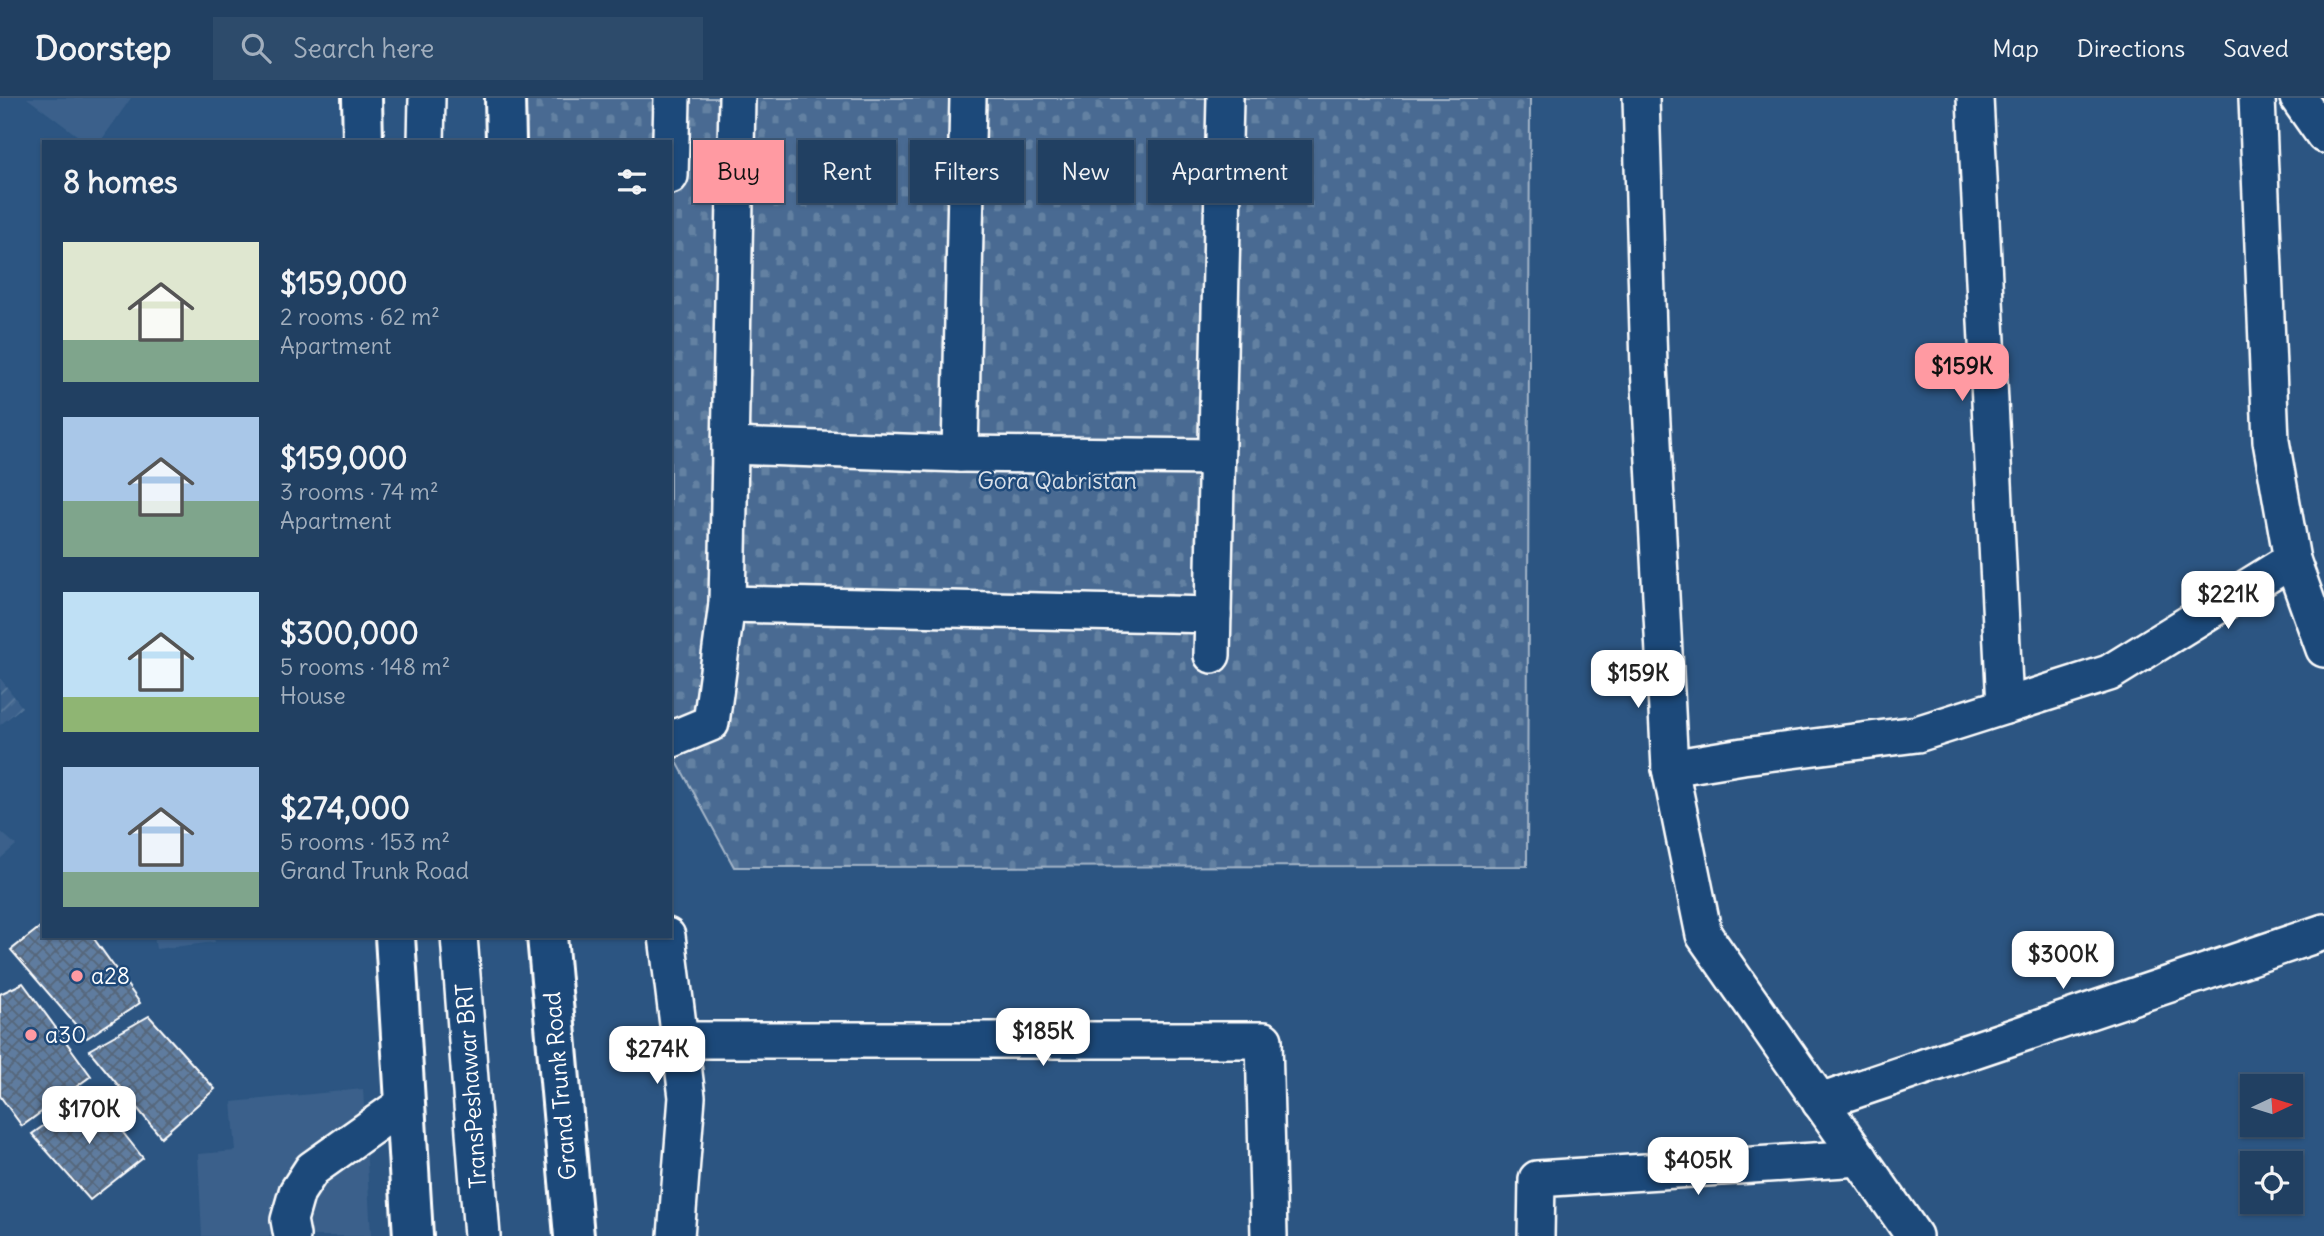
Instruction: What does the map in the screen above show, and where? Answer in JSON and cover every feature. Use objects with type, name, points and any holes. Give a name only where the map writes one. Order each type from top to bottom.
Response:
[{"type":"highway","points":[[362,98],[363,140]]},
{"type":"highway","points":[[505,98],[506,140]]},
{"type":"highway","points":[[395,938],[413,1236]]},
{"type":"highway","name":"Grand Trunk Road","points":[[547,938],[574,1236]]},
{"type":"street","points":[[426,140],[427,98]]},
{"type":"street","points":[[671,140],[672,98]]},
{"type":"street","points":[[672,739],[711,723],[727,604],[737,98]]},
{"type":"street","points":[[960,454],[968,98]]},
{"type":"street","points":[[1212,655],[1225,98]]},
{"type":"street","points":[[1642,98],[1648,366],[1670,768],[1704,935],[1914,1236]]},
{"type":"street","points":[[1975,98],[2005,706]]},
{"type":"street","points":[[2257,98],[2271,441],[2292,561],[2324,649]]},
{"type":"street","points":[[2298,98],[2324,135]]},
{"type":"street","points":[[730,446],[960,454],[1216,457]]},
{"type":"street","points":[[1670,768],[1743,755],[1917,734],[2109,673],[2292,561]]},
{"type":"street","points":[[727,604],[1213,615]]},
{"type":"street","points":[[1820,1102],[2324,932]]},
{"type":"street","name":"TransPeshawar BRT","points":[[459,938],[482,1236]]},
{"type":"street","points":[[667,938],[687,1097],[676,1236]]},
{"type":"street","points":[[680,1040],[1264,1040],[1269,1236]]},
{"type":"street","points":[[292,1236],[289,1220],[298,1192],[312,1169],[405,1103]]},
{"type":"street","points":[[1536,1236],[1537,1179],[1860,1158]]},
{"type":"shaded area","points":[[27,98],[131,98],[101,140],[83,140]]},
{"type":"shaded area","points":[[0,678],[22,707],[0,725]]},
{"type":"shaded area","points":[[0,831],[16,845],[0,859]]},
{"type":"shaded area","points":[[154,938],[214,938],[215,942],[156,949]]},
{"type":"shaded area","points":[[363,1089],[371,1236],[202,1236],[198,1154],[236,1151],[232,1102]]},
{"type":"green space","name":"Gora Qabristan","points":[[520,98],[1530,98],[1527,866],[734,867],[672,753],[672,140],[518,140]]},
{"type":"building","name":"a28","points":[[42,926],[42,938],[93,938],[140,1003],[87,1038],[11,950]]},
{"type":"building","name":"a30","points":[[23,983],[91,1076],[22,1126],[0,1096],[0,994]]},
{"type":"building","points":[[149,1016],[215,1089],[161,1137],[89,1050]]},
{"type":"building","points":[[91,1092],[143,1158],[90,1200],[32,1134]]},
{"type":"place","name":"a28","points":[[77,976]]},
{"type":"place","name":"a30","points":[[31,1035]]}]
